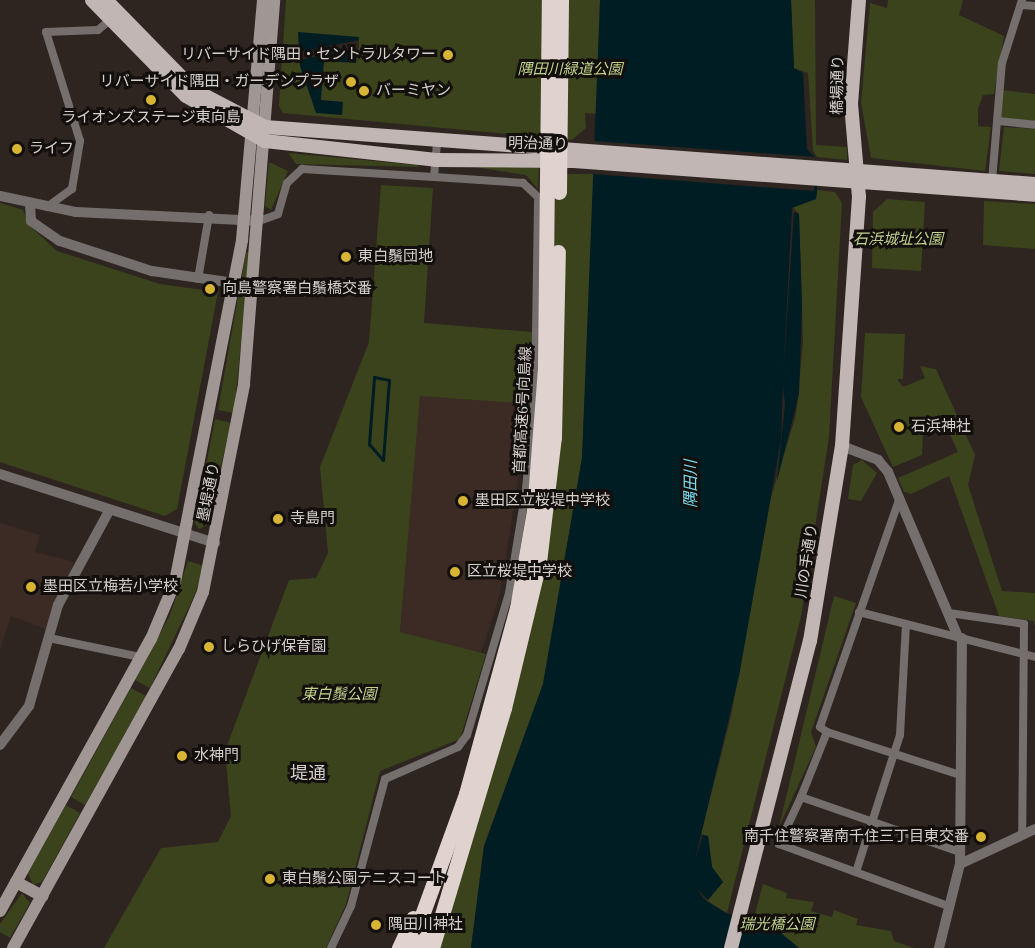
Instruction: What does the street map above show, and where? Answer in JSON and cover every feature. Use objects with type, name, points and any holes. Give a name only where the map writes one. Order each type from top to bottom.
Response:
[{"type":"highway","name":"首都高速6号向島線","points":[[410,948],[449,850],[482,707],[523,578],[542,425],[549,0]]},
{"type":"highway","name":"首都高速6号向島線","points":[[432,948],[480,798],[530,606],[550,480],[557,368],[561,0]]},
{"type":"highway","points":[[399,948],[450,826],[482,707]]},
{"type":"highway","points":[[423,948],[480,798]]},
{"type":"main road","name":"明治通り","points":[[92,0],[186,96],[259,132],[436,160],[575,156]]},
{"type":"main road","name":"明治通り","points":[[106,0],[194,90],[259,132],[437,141],[575,156],[815,173],[1035,184]]},
{"type":"main road","name":"墨堤通り","points":[[14,946],[188,631],[215,543],[244,384],[259,221],[263,0]]},
{"type":"main road","name":"墨堤通り","points":[[0,911],[168,602],[185,535],[234,283],[259,132],[274,0]]},
{"type":"main road","name":"橋場通り","points":[[859,0],[851,104],[860,176]]},
{"type":"main road","name":"明治通り","points":[[860,176],[1035,195]]},
{"type":"main road","name":"川の手通り","points":[[731,948],[810,641],[842,446],[860,176]]},
{"type":"main road","points":[[16,882],[42,896]]},
{"type":"street","points":[[992,181],[1002,63],[1022,2],[1035,6]]},
{"type":"street","points":[[47,207],[72,189],[80,141],[46,32],[98,30],[111,19]]},
{"type":"street","points":[[998,122],[1035,125]]},
{"type":"street","points":[[434,177],[437,141]]},
{"type":"street","points":[[0,196],[86,213],[209,214],[259,221],[278,214],[287,183],[302,169],[523,183],[532,188],[539,209],[535,396],[526,489],[509,593],[482,707],[458,747],[385,779],[351,906],[331,948]]},
{"type":"street","points":[[30,203],[31,221],[60,241],[136,267],[198,279],[234,283]]},
{"type":"street","points":[[198,279],[209,214]]},
{"type":"street","points":[[842,446],[878,460],[899,500],[960,637],[960,864],[946,905],[939,948]]},
{"type":"street","points":[[0,474],[109,511],[215,543]]},
{"type":"street","points":[[899,500],[820,727],[828,732],[960,775]]},
{"type":"street","points":[[0,744],[29,706],[58,605],[109,511]]},
{"type":"street","points":[[859,612],[1035,657]]},
{"type":"street","points":[[949,613],[1024,624],[1020,653],[1022,835]]},
{"type":"street","points":[[856,872],[895,754],[906,625]]},
{"type":"street","points":[[49,639],[140,657]]},
{"type":"street","points":[[467,735],[483,738],[495,726],[482,707]]},
{"type":"street","points":[[828,732],[779,844],[946,905]]},
{"type":"street","points":[[801,797],[960,852]]},
{"type":"street","points":[[960,864],[1035,829]]},
{"type":"shaded area","name":"墨田区立桜堤中学校","points":[[420,395],[530,404],[500,594],[481,653],[400,632]]},
{"type":"shaded area","name":"墨田区立梅若小学校","points":[[0,523],[40,535],[35,552],[74,562],[46,629],[11,616],[0,650]]},
{"type":"green space","name":"隅田川緑道公園","points":[[286,0],[600,0],[599,114],[585,113],[586,128],[572,140],[283,113],[279,106]]},
{"type":"green space","points":[[791,0],[815,0],[816,145],[847,147],[847,160],[817,157],[813,151],[808,73],[794,68]]},
{"type":"green space","points":[[888,0],[963,0],[959,15],[1004,36],[994,94],[983,95],[978,109],[978,126],[991,127],[985,171],[871,158],[861,103],[870,3],[887,8]]},
{"type":"green space","points":[[1003,90],[1035,94],[1035,122],[1001,118]]},
{"type":"green space","points":[[1004,127],[1035,129],[1035,174],[999,171]]},
{"type":"green space","points":[[288,153],[417,165],[420,167],[296,164]]},
{"type":"green space","points":[[269,162],[288,171],[271,210],[265,206]]},
{"type":"green space","points":[[539,165],[538,189],[526,175],[475,167]]},
{"type":"green space","points":[[556,174],[596,174],[582,458],[543,684],[484,846],[471,948],[429,948],[503,693],[553,269]]},
{"type":"green space","name":"東白鬚公園","points":[[381,185],[433,188],[424,323],[532,332],[530,404],[420,396],[400,632],[486,654],[460,739],[380,771],[346,904],[326,948],[104,948],[161,848],[218,842],[231,816],[225,751],[289,580],[316,578],[328,553],[320,467],[369,342]]},
{"type":"green space","points":[[817,190],[835,192],[842,203],[829,437],[801,617],[727,913],[706,901],[723,882],[712,867],[708,836],[701,834],[731,716],[771,497],[796,415],[803,342],[799,214],[792,207],[816,199]]},
{"type":"green space","name":"石浜城址公園","points":[[887,199],[925,202],[921,271],[872,268],[873,212]]},
{"type":"green space","points":[[984,201],[1035,204],[1035,249],[983,245]]},
{"type":"green space","points":[[0,203],[23,210],[28,224],[57,251],[160,284],[218,292],[177,509],[165,516],[0,462]]},
{"type":"green space","points":[[246,252],[250,253],[234,413],[218,410]]},
{"type":"green space","points":[[865,333],[905,334],[903,379],[897,379],[903,387],[925,378],[920,366],[936,369],[975,455],[968,485],[1002,591],[1035,593],[1035,626],[1034,621],[999,616],[949,476],[911,494],[904,492],[898,478],[958,452],[945,424],[923,431],[922,455],[893,467],[861,397]]},
{"type":"green space","points":[[215,419],[231,423],[207,525],[199,529],[195,523]]},
{"type":"green space","points":[[862,460],[877,473],[861,501],[848,499],[853,465]]},
{"type":"green space","points":[[188,561],[204,566],[195,594],[150,688],[135,680],[170,615]]},
{"type":"green space","points":[[834,596],[856,603],[811,732],[816,747],[779,827]]},
{"type":"green space","points":[[131,688],[146,696],[85,805],[71,797]]},
{"type":"green space","points":[[66,805],[80,813],[42,882],[33,885],[28,873]]},
{"type":"green space","name":"瑞光橋公園","points":[[763,884],[787,893],[786,898],[814,902],[811,911],[832,917],[834,910],[858,919],[856,925],[891,931],[894,941],[914,948],[746,948]]},
{"type":"green space","points":[[22,893],[30,903],[10,938],[0,932],[0,924]]},
{"type":"water","name":"隅田川","points":[[600,0],[791,0],[794,68],[803,73],[807,149],[816,159],[817,192],[816,199],[792,208],[783,379],[794,212],[799,214],[802,304],[799,394],[777,481],[785,405],[783,386],[781,440],[739,676],[695,860],[703,835],[708,836],[712,867],[723,882],[708,900],[696,888],[704,899],[726,913],[775,928],[799,948],[471,948],[484,846],[543,684],[582,458]]},
{"type":"water","points":[[298,32],[359,37],[356,63],[324,61],[321,100],[343,102],[342,115],[316,113],[300,66]]},
{"type":"pier","points":[[359,40],[359,48],[300,60],[299,52]]},
{"type":"pier","points":[[594,141],[816,157],[814,191],[593,174]]},
{"type":"waterway","points":[[374,377],[389,380],[383,460],[369,444],[374,377]]},
{"type":"place","name":"リバーサイド隅田・セントラルタワー","points":[[448,55]]},
{"type":"place","name":"リバーサイド隅田・ガーデンプラザ","points":[[351,82]]},
{"type":"place","name":"バーミヤン","points":[[364,91]]},
{"type":"place","name":"ライオンズステージ東向島","points":[[151,100]]},
{"type":"place","name":"ライフ","points":[[17,149]]},
{"type":"place","name":"東白鬚団地","points":[[346,257]]},
{"type":"place","name":"向島警察署白鬚橋交番","points":[[210,289]]},
{"type":"place","name":"石浜神社","points":[[899,427]]},
{"type":"place","name":"墨田区立桜堤中学校","points":[[463,501]]},
{"type":"place","name":"寺島門","points":[[278,519]]},
{"type":"place","name":"区立桜堤中学校","points":[[455,572]]},
{"type":"place","name":"墨田区立梅若小学校","points":[[31,587]]},
{"type":"place","name":"しらひげ保育園","points":[[209,647]]},
{"type":"place","name":"水神門","points":[[182,756]]},
{"type":"place","name":"南千住警察署南千住三丁目東交番","points":[[981,837]]},
{"type":"place","name":"東白鬚公園テニスコート","points":[[270,879]]},
{"type":"place","name":"隅田川神社","points":[[376,925]]},
{"type":"district","name":"堤通","points":[[308,773]]}]
